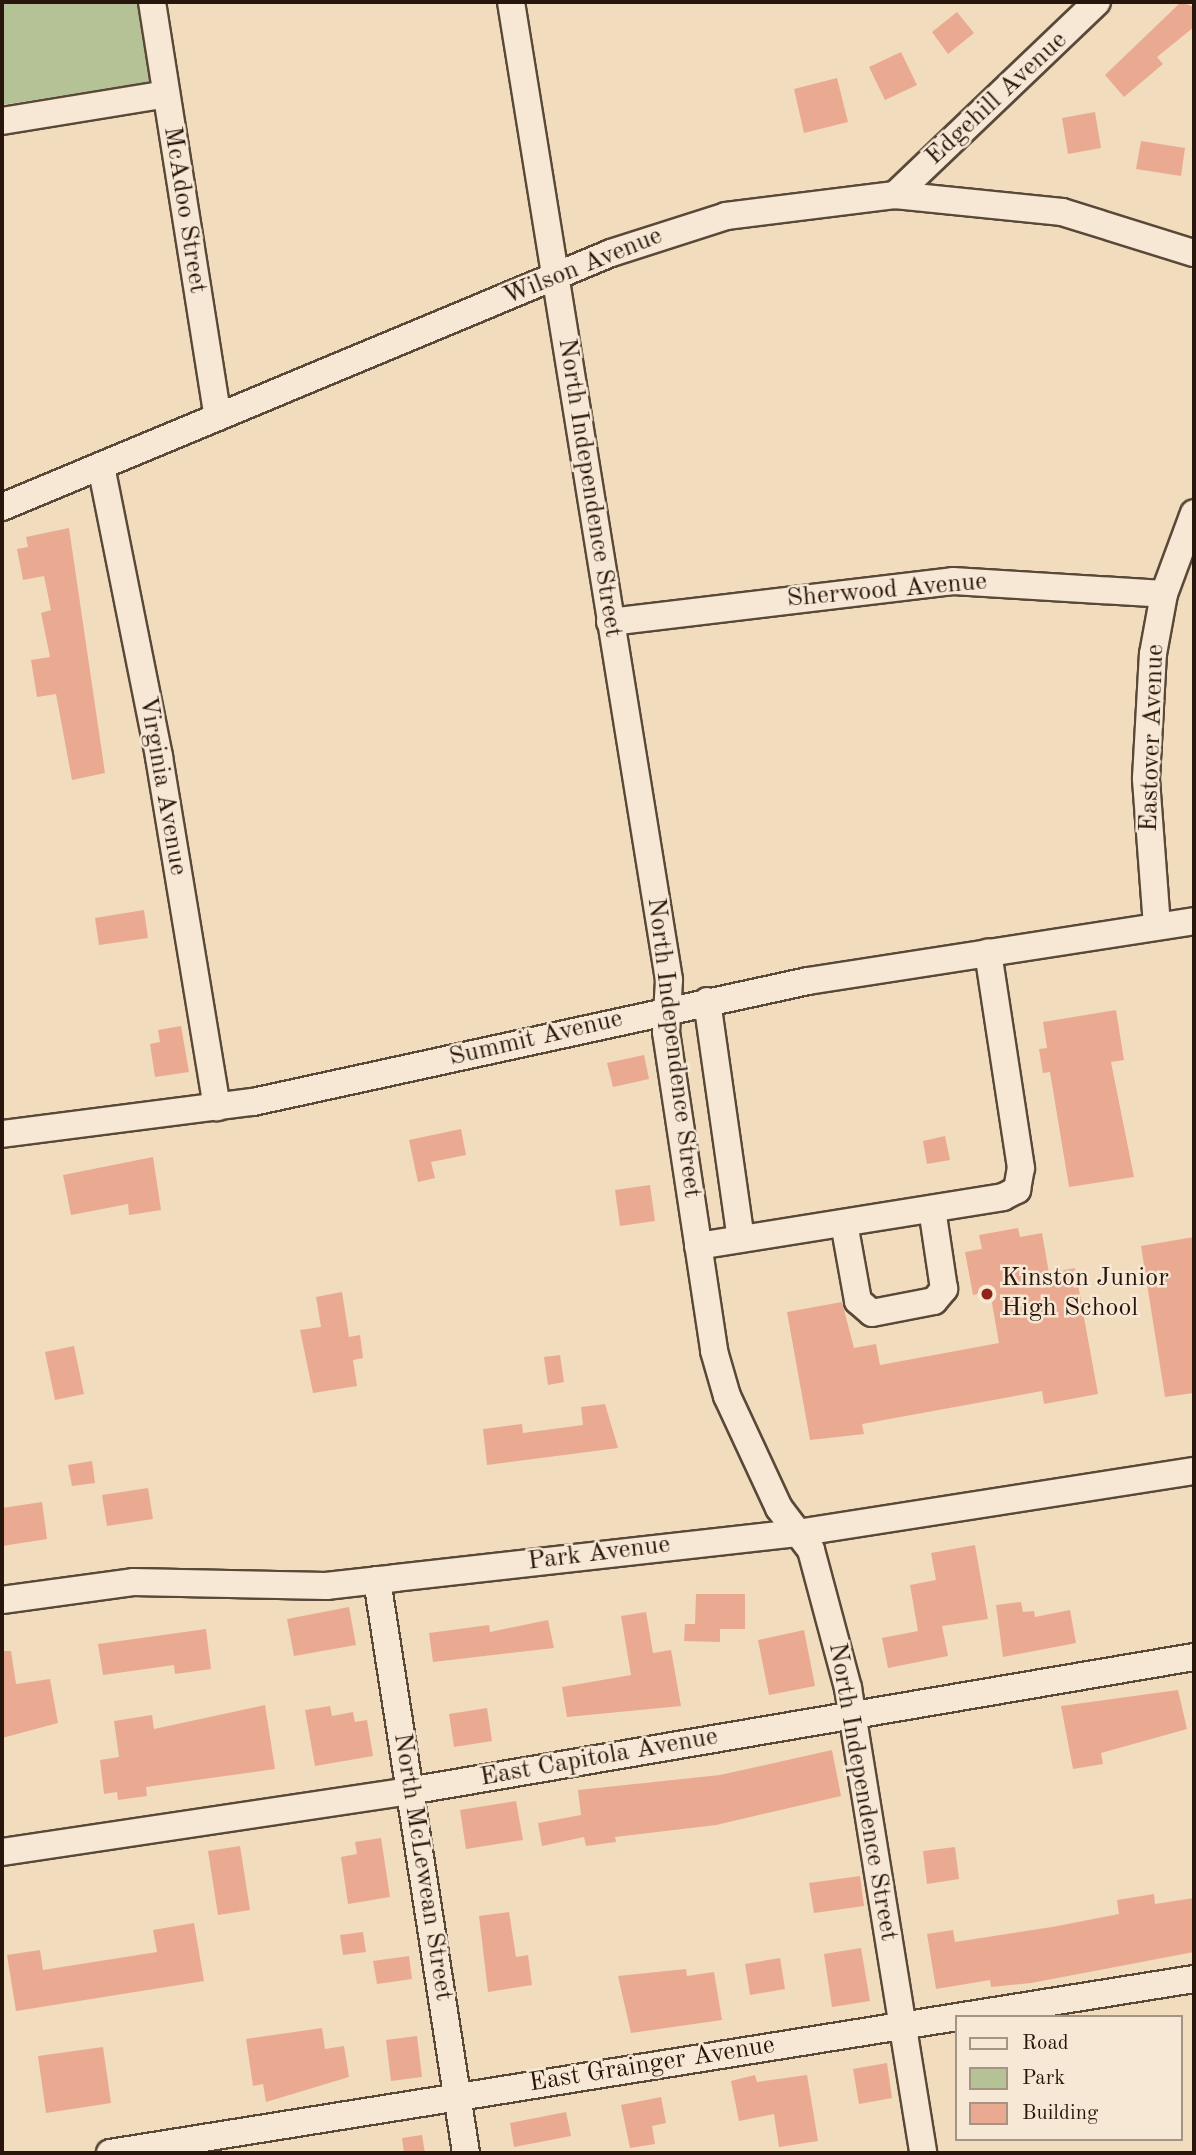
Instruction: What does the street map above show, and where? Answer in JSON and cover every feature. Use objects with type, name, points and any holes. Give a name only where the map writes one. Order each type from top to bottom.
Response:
[{"type":"street","name":"McAdoo Street","points":[[152,2],[218,418]]},
{"type":"street","name":"North Independence Street","points":[[512,2],[668,980],[667,1009],[698,1246],[727,1396],[797,1533],[811,1550],[853,1715],[923,2153]]},
{"type":"street","name":"Edgehill Avenue","points":[[895,195],[1097,2]]},
{"type":"street","points":[[2,121],[166,94]]},
{"type":"street","name":"Wilson Avenue","points":[[2,507],[556,276],[726,216],[895,195],[1051,210],[1194,253]]},
{"type":"street","name":"Virginia Avenue","points":[[102,466],[159,757],[217,1107]]},
{"type":"street","name":"Eastover Avenue","points":[[1157,926],[1146,778],[1153,654],[1164,594],[1194,513]]},
{"type":"street","name":"Sherwood Avenue","points":[[610,622],[953,581],[1164,594]]},
{"type":"street","name":"Summit Avenue","points":[[2,1134],[217,1107],[707,1001],[1194,921]]},
{"type":"street","points":[[698,1246],[1003,1198],[1022,1180],[988,953]]},
{"type":"street","points":[[707,1001],[741,1239]]},
{"type":"street","points":[[844,1223],[858,1301],[872,1312],[934,1301],[944,1289],[932,1209]]},
{"type":"street","name":"Park Avenue","points":[[2,1600],[133,1582],[312,1586],[377,1580],[797,1533],[1194,1471]]},
{"type":"street","name":"North McLewean Street","points":[[377,1580],[466,2153]]},
{"type":"street","name":"East Capitola Avenue","points":[[2,1852],[409,1791],[1194,1657]]},
{"type":"street","name":"East Grainger Avenue","points":[[961,2015],[1194,1979]]},
{"type":"street","name":"East Grainger Avenue","points":[[110,2153],[954,2016]]},
{"type":"green space","points":[[2,2],[142,2],[155,81],[2,105]]},
{"type":"building","points":[[1181,2],[1194,7],[1194,27],[1157,57],[1163,64],[1124,97],[1105,75]]},
{"type":"building","points":[[957,12],[974,33],[948,54],[932,32]]},
{"type":"building","points":[[901,52],[917,85],[885,100],[869,67]]},
{"type":"building","points":[[837,78],[848,122],[804,133],[794,89]]},
{"type":"building","points":[[1095,112],[1101,148],[1068,154],[1062,118]]},
{"type":"building","points":[[1141,141],[1185,148],[1181,176],[1136,169]]},
{"type":"building","points":[[69,528],[105,773],[72,780],[56,694],[37,697],[31,660],[50,657],[41,613],[51,610],[44,576],[23,580],[17,549],[28,547],[26,537]]},
{"type":"building","points":[[144,910],[148,938],[99,945],[95,918]]},
{"type":"building","points":[[1116,1010],[1124,1060],[1111,1062],[1134,1177],[1069,1187],[1050,1072],[1043,1073],[1039,1049],[1047,1048],[1043,1022]]},
{"type":"building","points":[[181,1026],[189,1072],[155,1077],[150,1044],[160,1042],[158,1030]]},
{"type":"building","points":[[644,1055],[649,1079],[613,1087],[607,1063]]},
{"type":"building","points":[[461,1129],[466,1155],[431,1162],[435,1178],[418,1182],[409,1140]]},
{"type":"building","points":[[945,1136],[950,1160],[927,1164],[923,1141]]},
{"type":"building","points":[[153,1157],[161,1210],[129,1215],[128,1204],[71,1215],[63,1175]]},
{"type":"building","points":[[650,1185],[655,1221],[620,1226],[615,1190]]},
{"type":"building","points":[[1018,1228],[1020,1237],[1042,1233],[1049,1273],[1075,1268],[1098,1394],[1044,1404],[1042,1391],[862,1424],[864,1434],[810,1440],[787,1312],[842,1302],[854,1348],[876,1344],[880,1365],[999,1343],[990,1292],[973,1295],[965,1252],[982,1249],[979,1235]]},
{"type":"building","points":[[1194,1237],[1194,1393],[1165,1397],[1141,1246]]},
{"type":"building","points":[[342,1292],[349,1337],[360,1335],[363,1358],[353,1360],[357,1386],[313,1393],[300,1330],[321,1327],[316,1297]]},
{"type":"building","points":[[74,1346],[84,1394],[55,1400],[45,1352]]},
{"type":"building","points":[[560,1355],[564,1382],[548,1385],[544,1357]]},
{"type":"building","points":[[605,1404],[618,1448],[487,1465],[483,1429],[522,1424],[523,1433],[583,1425],[581,1407]]},
{"type":"building","points":[[92,1461],[95,1483],[72,1486],[68,1465]]},
{"type":"building","points":[[148,1488],[153,1519],[107,1526],[102,1495]]},
{"type":"building","points":[[42,1502],[47,1539],[2,1546],[2,1508]]},
{"type":"building","points":[[975,1545],[988,1619],[942,1626],[948,1656],[888,1668],[882,1638],[918,1631],[910,1585],[936,1580],[931,1553]]},
{"type":"building","points":[[696,1594],[745,1594],[745,1629],[720,1629],[720,1642],[684,1641],[685,1624],[695,1624]]},
{"type":"building","points":[[1021,1602],[1023,1612],[1034,1611],[1035,1617],[1070,1610],[1076,1643],[1003,1657],[996,1605]]},
{"type":"building","points":[[349,1607],[356,1645],[294,1656],[287,1619]]},
{"type":"building","points":[[646,1612],[653,1653],[671,1650],[681,1706],[567,1717],[562,1687],[631,1675],[621,1616]]},
{"type":"building","points":[[548,1620],[554,1648],[433,1662],[429,1633],[489,1625],[490,1632]]},
{"type":"building","points":[[206,1629],[211,1669],[175,1674],[174,1665],[103,1675],[98,1644]]},
{"type":"building","points":[[804,1630],[815,1686],[769,1695],[758,1640]]},
{"type":"building","points":[[2,1651],[11,1651],[16,1684],[50,1679],[58,1723],[2,1738]]},
{"type":"building","points":[[1178,1690],[1187,1729],[1101,1753],[1103,1764],[1073,1769],[1061,1706]]},
{"type":"building","points":[[265,1705],[275,1769],[146,1787],[147,1796],[118,1800],[117,1792],[104,1794],[100,1760],[119,1757],[114,1721],[152,1715],[154,1729]]},
{"type":"building","points":[[330,1706],[332,1716],[353,1712],[355,1722],[367,1720],[373,1756],[315,1766],[305,1710]]},
{"type":"building","points":[[487,1708],[492,1741],[454,1747],[449,1714]]},
{"type":"building","points":[[832,1750],[841,1796],[716,1825],[615,1837],[616,1842],[586,1846],[584,1837],[542,1846],[538,1823],[581,1815],[578,1790],[720,1775]]},
{"type":"building","points":[[516,1801],[523,1840],[466,1849],[460,1810]]},
{"type":"building","points":[[381,1838],[390,1897],[348,1904],[341,1857],[357,1854],[355,1842]]},
{"type":"building","points":[[240,1846],[250,1910],[218,1915],[208,1851]]},
{"type":"building","points":[[955,1847],[959,1879],[927,1884],[923,1851]]},
{"type":"building","points":[[860,1876],[864,1906],[814,1913],[809,1883]]},
{"type":"building","points":[[1154,1894],[1155,1904],[1194,1898],[1194,1952],[1031,1983],[991,1987],[990,1980],[936,1989],[927,1934],[953,1930],[955,1942],[1052,1927],[1119,1914],[1117,1900]]},
{"type":"building","points":[[509,1912],[516,1957],[528,1955],[532,1985],[488,1992],[479,1916]]},
{"type":"building","points":[[194,1923],[204,1981],[16,2011],[7,1955],[40,1950],[43,1970],[157,1952],[153,1930]]},
{"type":"building","points":[[363,1932],[366,1952],[343,1955],[340,1935]]},
{"type":"building","points":[[861,1948],[870,2001],[832,2007],[824,1954]]},
{"type":"building","points":[[409,1956],[412,1979],[377,1984],[373,1961]]},
{"type":"building","points":[[780,1958],[785,1989],[750,1995],[745,1964]]},
{"type":"building","points":[[686,1969],[687,1976],[714,1972],[722,2020],[631,2033],[618,1976]]},
{"type":"building","points":[[322,2028],[325,2049],[344,2046],[349,2077],[266,2102],[263,2084],[253,2086],[246,2039]]},
{"type":"building","points":[[417,2036],[422,2077],[391,2081],[386,2040]]},
{"type":"building","points":[[103,2047],[111,2103],[46,2113],[38,2056]]},
{"type":"building","points":[[887,2063],[892,2098],[859,2104],[853,2069]]},
{"type":"building","points":[[755,2075],[757,2082],[807,2075],[818,2141],[779,2147],[774,2114],[739,2121],[731,2081]]},
{"type":"building","points":[[661,2097],[666,2123],[652,2126],[655,2144],[630,2148],[621,2105]]},
{"type":"building","points":[[566,2112],[571,2136],[514,2147],[510,2123]]},
{"type":"building","points":[[422,2135],[425,2153],[404,2153],[402,2138]]},
{"type":"place","name":"Kinston Junior High School","points":[[987,1294]]}]
